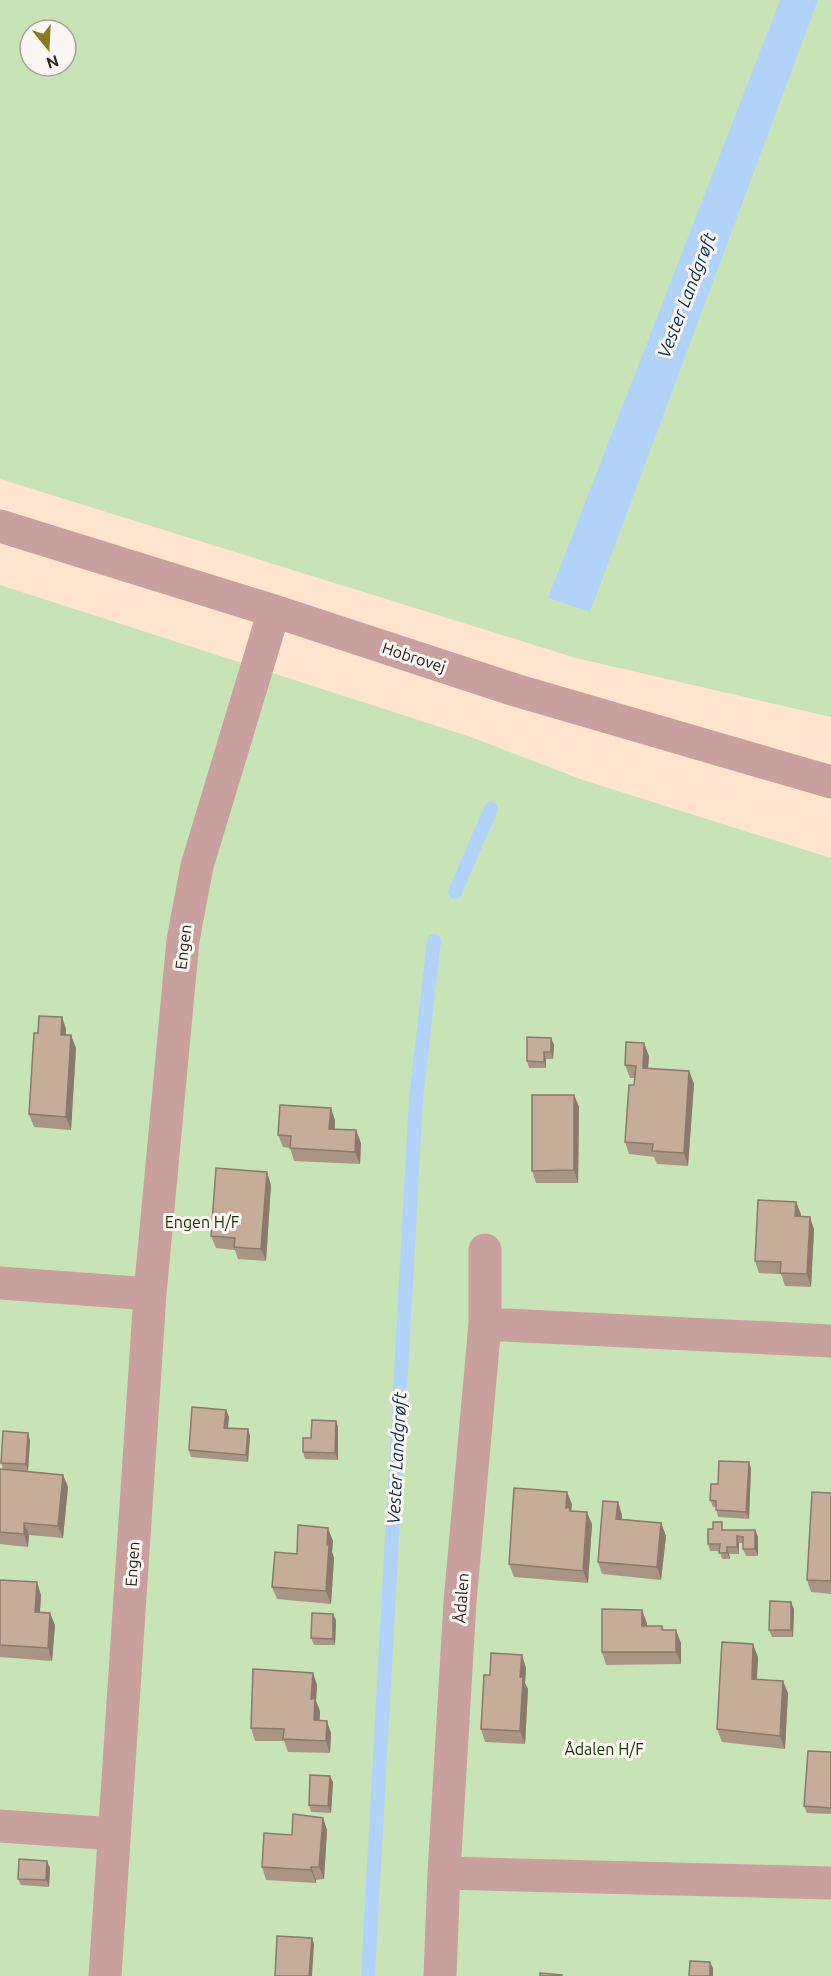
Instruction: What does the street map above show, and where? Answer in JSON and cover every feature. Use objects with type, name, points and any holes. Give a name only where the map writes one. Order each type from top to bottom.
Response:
[{"type":"street","name":"Hobrovej","points":[[0,526],[274,611],[514,690],[831,782]]},
{"type":"street","name":"Engen","points":[[105,1976],[150,1294],[183,940],[197,866],[274,611]]},
{"type":"street","name":"Ådalen","points":[[440,1976],[460,1602],[485,1324],[485,1250]]},
{"type":"street","points":[[0,1283],[150,1294]]},
{"type":"street","points":[[485,1324],[831,1341]]},
{"type":"street","points":[[0,1826],[114,1834]]},
{"type":"street","points":[[444,1873],[831,1883]]},
{"type":"green space","points":[[0,0],[831,0],[831,717],[576,658],[0,479]]},
{"type":"green space","points":[[0,585],[471,737],[583,780],[831,858],[831,1976],[0,1976]]},
{"type":"water","points":[[780,0],[818,0],[590,612],[548,598]]},
{"type":"building","points":[[39,1016],[62,1017],[61,1035],[71,1035],[66,1117],[29,1114],[34,1033],[38,1033]]},
{"type":"building","points":[[527,1037],[551,1038],[551,1052],[544,1052],[544,1062],[527,1061]]},
{"type":"building","points":[[626,1042],[644,1043],[643,1068],[689,1071],[684,1153],[652,1151],[653,1144],[625,1142],[629,1085],[634,1085],[636,1066],[625,1065]]},
{"type":"building","points":[[532,1095],[574,1095],[574,1170],[532,1171]]},
{"type":"building","points":[[280,1105],[331,1108],[329,1129],[356,1130],[355,1152],[290,1148],[291,1136],[278,1135]]},
{"type":"building","points":[[216,1168],[267,1172],[261,1249],[234,1247],[235,1238],[211,1236]]},
{"type":"building","points":[[758,1200],[796,1202],[795,1216],[810,1217],[807,1274],[780,1273],[781,1262],[755,1261]]},
{"type":"building","points":[[192,1407],[226,1410],[224,1428],[248,1429],[246,1455],[189,1450]]},
{"type":"building","points":[[312,1420],[336,1421],[335,1453],[303,1452],[303,1438],[311,1438]]},
{"type":"building","points":[[3,1431],[28,1433],[26,1464],[1,1463]]},
{"type":"building","points":[[719,1461],[749,1462],[746,1512],[716,1510],[716,1501],[710,1500],[711,1484],[718,1484]]},
{"type":"building","points":[[0,1469],[63,1475],[58,1526],[24,1523],[24,1534],[0,1532]]},
{"type":"building","points":[[514,1488],[567,1492],[566,1508],[569,1507],[570,1511],[587,1512],[583,1571],[509,1564]]},
{"type":"building","points":[[812,1492],[831,1493],[831,1581],[807,1580]]},
{"type":"building","points":[[603,1501],[618,1502],[616,1519],[661,1523],[657,1567],[598,1562]]},
{"type":"building","points":[[713,1522],[722,1522],[722,1530],[755,1530],[755,1549],[743,1549],[743,1537],[737,1536],[737,1547],[727,1547],[727,1553],[719,1553],[720,1544],[708,1544],[708,1529],[713,1529]]},
{"type":"building","points":[[298,1525],[328,1528],[326,1591],[272,1587],[275,1552],[297,1554]]},
{"type":"building","points":[[0,1580],[37,1582],[35,1612],[50,1613],[48,1648],[0,1645]]},
{"type":"building","points":[[770,1601],[791,1602],[791,1630],[769,1630]]},
{"type":"building","points":[[602,1609],[642,1610],[642,1626],[662,1626],[662,1630],[676,1630],[676,1652],[602,1652]]},
{"type":"building","points":[[312,1613],[333,1614],[333,1639],[311,1638]]},
{"type":"building","points":[[722,1642],[753,1644],[752,1679],[783,1681],[780,1736],[717,1729]]},
{"type":"building","points":[[491,1653],[522,1655],[520,1731],[481,1729],[484,1675],[490,1675]]},
{"type":"building","points":[[253,1669],[313,1673],[311,1699],[315,1698],[314,1720],[327,1721],[326,1741],[283,1739],[284,1729],[251,1728]]},
{"type":"building","points":[[808,1751],[831,1752],[831,1808],[804,1806]]},
{"type":"building","points":[[310,1775],[330,1776],[328,1806],[309,1805]]},
{"type":"building","points":[[293,1814],[323,1818],[319,1867],[311,1867],[311,1870],[262,1867],[264,1833],[292,1835]]},
{"type":"building","points":[[19,1859],[47,1861],[46,1880],[18,1879]]},
{"type":"building","points":[[277,1936],[312,1938],[309,1976],[275,1976]]},
{"type":"building","points":[[690,1961],[710,1962],[710,1976],[689,1976]]},
{"type":"building","points":[[540,1973],[562,1975],[562,1976],[540,1976]]},
{"type":"waterway","name":"Vester Landgrøft","points":[[455,892],[491,809]]},
{"type":"waterway","name":"Vester Landgrøft","points":[[368,1976],[416,1099],[434,941]]},
{"type":"park label","name":"Engen H/F","points":[[202,1222]]},
{"type":"park label","name":"Ådalen H/F","points":[[604,1749]]}]
